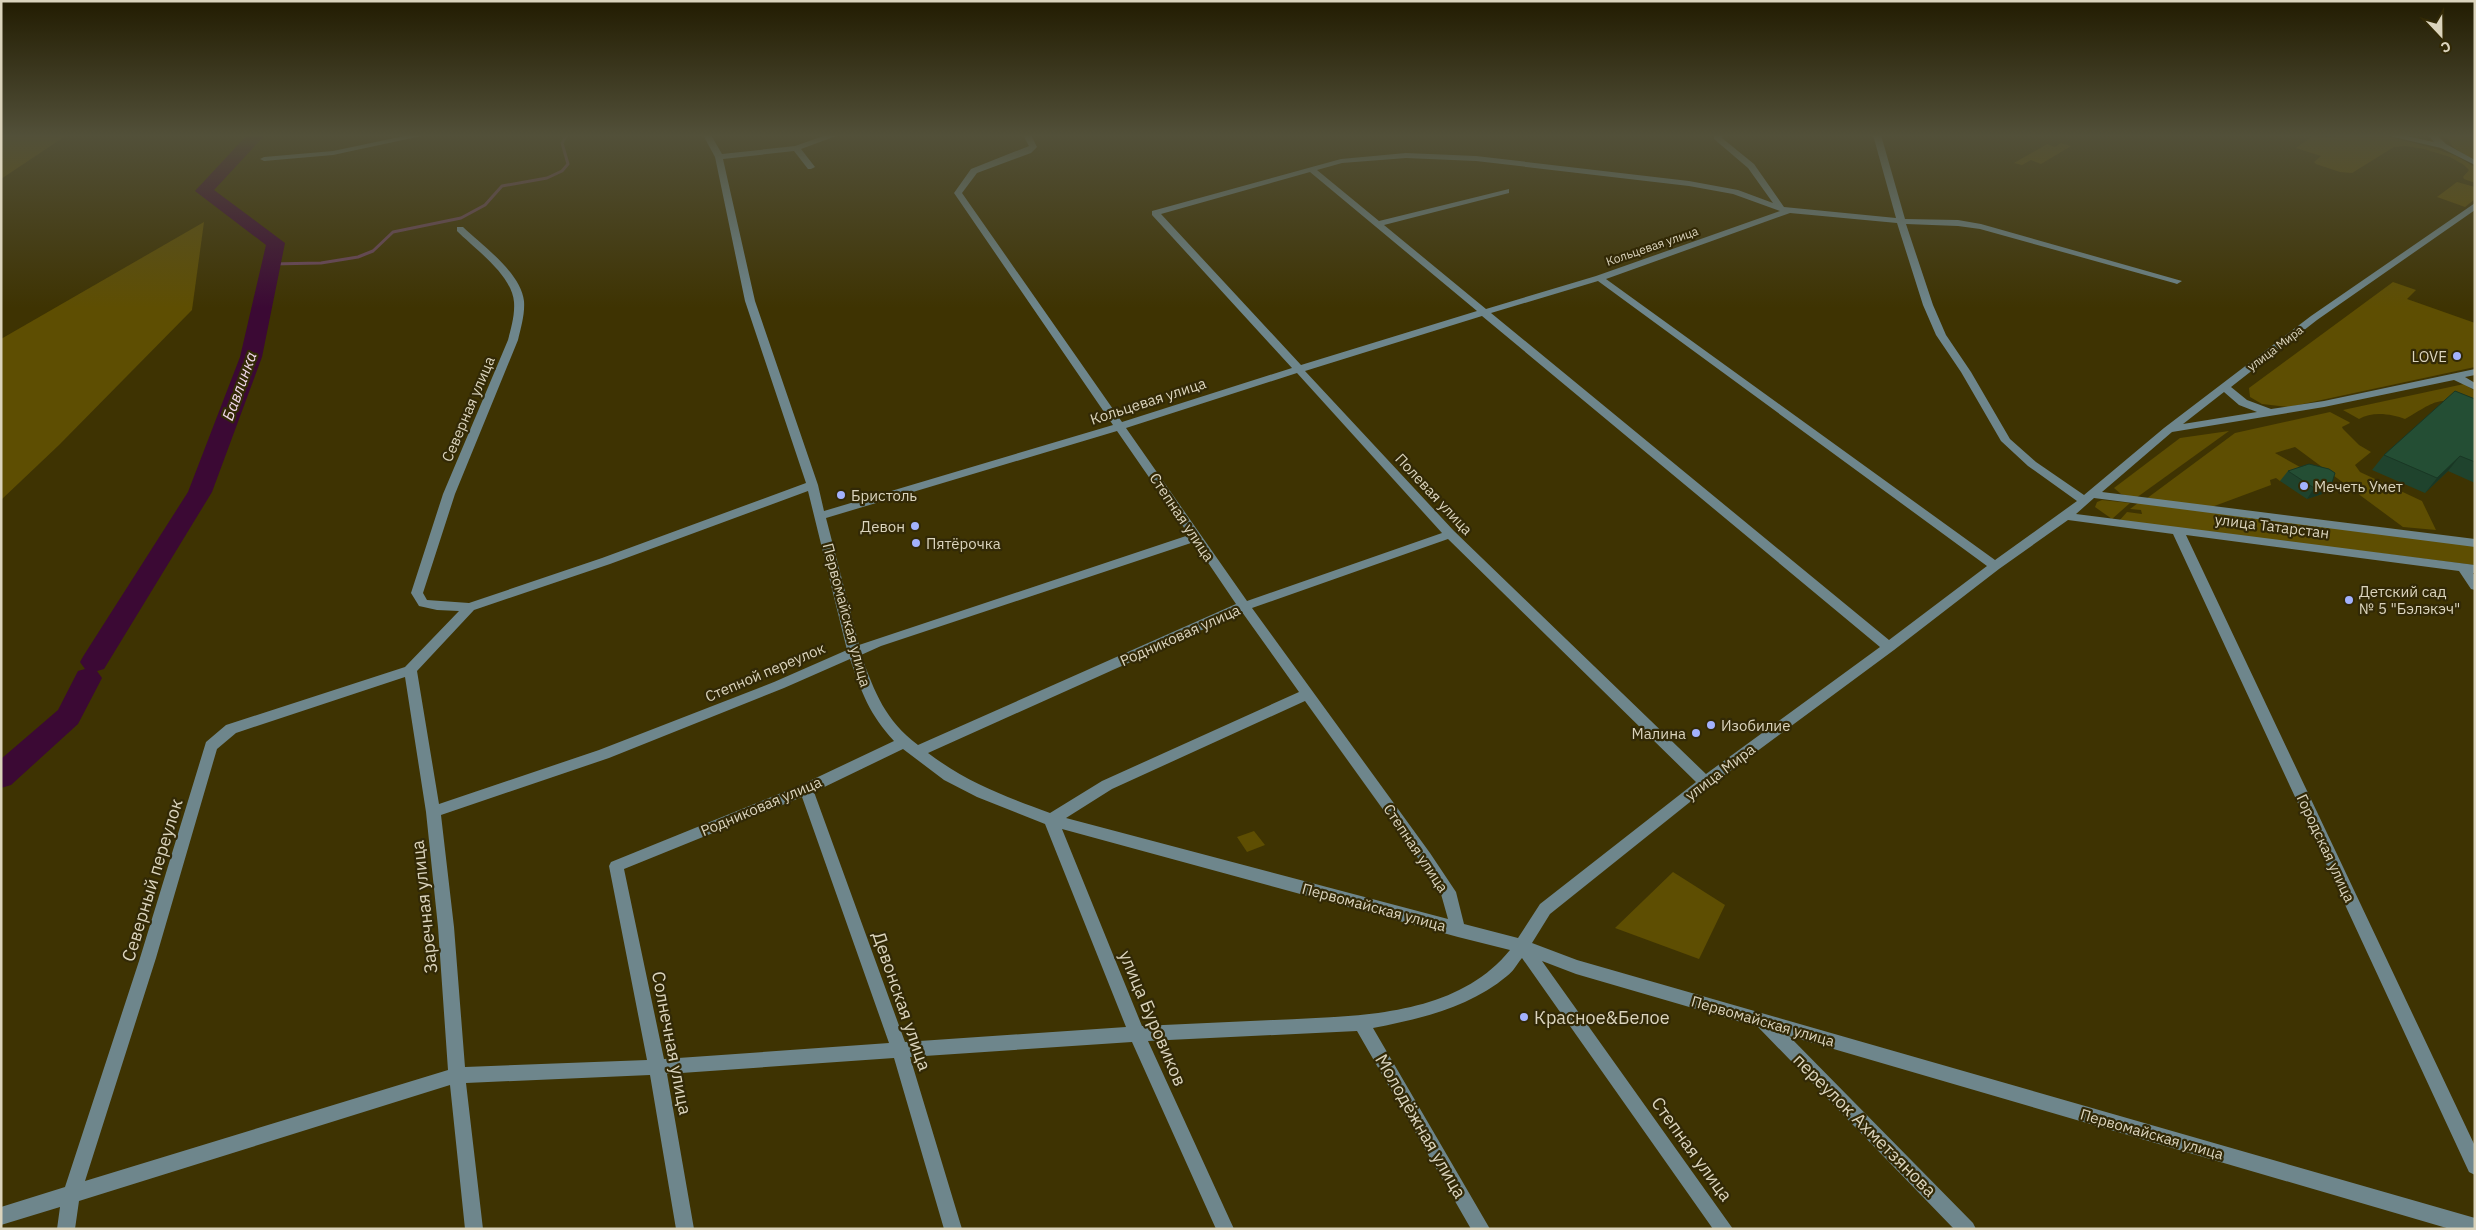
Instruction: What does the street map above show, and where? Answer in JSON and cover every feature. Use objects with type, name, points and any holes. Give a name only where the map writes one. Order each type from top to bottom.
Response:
[{"type":"street","name":"Первомайская улица","points":[[727,192],[750,301],[812,485],[854,652],[870,698],[885,722],[904,742],[949,776],[982,794],[1051,820],[1522,946],[1576,967],[2475,1227]]},
{"type":"street","name":"Степная улица","points":[[958,192],[1244,606],[1448,892],[1458,930]]},
{"type":"street","name":"Полевая улица","points":[[1230,192],[1155,213],[1450,534],[1705,782]]},
{"type":"street","points":[[1339,192],[1889,647]]},
{"type":"street","points":[[1377,224],[1501,192]]},
{"type":"street","points":[[1735,192],[1791,210],[1901,221],[1958,224],[1981,228],[2177,281]]},
{"type":"street","points":[[1770,192],[1780,207]]},
{"type":"street","points":[[1893,192],[1928,304],[1941,336],[1966,372],[2006,441],[2032,464],[2088,497]]},
{"type":"street","name":"улица Мира","points":[[1,1216],[71,1196],[456,1075],[657,1067],[1137,1034],[1361,1023],[1420,1012],[1472,990],[1502,971],[1522,946],[1544,909],[1705,782],[1889,647],[1994,566],[2066,516],[2168,430],[2314,318],[2475,206]]},
{"type":"street","name":"Кольцевая улица","points":[[820,516],[1120,426],[1297,369],[1599,278],[1791,210]]},
{"type":"street","name":"Северная улица","points":[[460,229],[505,272],[515,287],[519,300],[519,313],[513,340],[449,494],[417,593],[423,603],[437,606],[470,607]]},
{"type":"street","points":[[1599,278],[1994,566]]},
{"type":"street","points":[[2168,430],[2278,411],[2475,372]]},
{"type":"street","points":[[2455,376],[2475,387]]},
{"type":"street","points":[[2225,386],[2241,402],[2253,409],[2278,411]]},
{"type":"street","points":[[410,670],[470,607],[606,561],[812,485]]},
{"type":"street","name":"улица Татарстан","points":[[2088,497],[2475,544]]},
{"type":"street","name":"улица Татарстан","points":[[2066,516],[2469,568]]},
{"type":"street","name":"Городская улица","points":[[2178,530],[2475,1166]]},
{"type":"street","name":"Родниковая улица","points":[[917,752],[1244,606],[1450,534]]},
{"type":"street","name":"Степной переулок","points":[[433,812],[604,754],[779,685],[854,652],[1196,537]]},
{"type":"street","points":[[2469,568],[2475,586]]},
{"type":"street","name":"Заречная улица","points":[[410,670],[433,812],[446,927],[456,1075],[474,1229]]},
{"type":"street","name":"Северный переулок","points":[[66,1229],[71,1196],[148,958],[211,746],[231,729],[410,670]]},
{"type":"street","points":[[1051,820],[1107,785],[1308,694]]},
{"type":"street","name":"Родниковая улица","points":[[616,866],[806,789],[904,742]]},
{"type":"street","name":"Девонская улица","points":[[806,789],[900,1051],[953,1229]]},
{"type":"street","name":"улица Буровиков","points":[[1051,820],[1137,1034],[1225,1229]]},
{"type":"street","name":"Солнечная улица","points":[[616,866],[657,1067],[686,1229]]},
{"type":"street","name":"Степная улица","points":[[1522,946],[1724,1229]]},
{"type":"street","name":"переулок Ахметзянова","points":[[1762,1021],[1967,1229]]},
{"type":"street","name":"Молодёжная улица","points":[[1361,1023],[1481,1229]]},
{"type":"shaded area","points":[[2443,192],[2475,192],[2475,199],[2465,207],[2437,197]]},
{"type":"shaded area","points":[[204,222],[192,310],[59,445],[1,500],[1,339]]},
{"type":"shaded area","points":[[2393,282],[2416,290],[2407,299],[2475,323],[2475,367],[2289,407],[2262,404],[2250,397],[2249,388]]},
{"type":"shaded area","points":[[2464,384],[2475,391],[2475,409],[2453,402],[2438,402],[2425,407],[2405,419],[2382,414],[2364,416],[2359,419],[2343,410]]},
{"type":"shaded area","points":[[2330,412],[2349,422],[2342,427],[2343,429],[2359,445],[2371,452],[2355,465],[2360,472],[2422,501],[2436,530],[2403,527],[2295,447],[2275,453],[2318,477],[2301,475],[2280,481],[2276,478],[2270,480],[2271,485],[2209,508],[2146,499],[2235,433]]},
{"type":"shaded area","points":[[2229,431],[2136,498],[2121,494],[2114,488],[2180,438]]},
{"type":"shaded area","points":[[2102,500],[2130,503],[2112,519],[2095,507],[2097,502]]},
{"type":"shaded area","points":[[2138,503],[2475,546],[2475,565],[2119,521],[2127,512],[2142,514],[2141,510],[2130,509]]},
{"type":"shaded area","points":[[1254,831],[1265,845],[1247,852],[1237,837]]},
{"type":"shaded area","points":[[1673,872],[1725,905],[1699,959],[1615,928]]},
{"type":"building","points":[[2455,391],[2475,399],[2475,462],[2460,456],[2437,478],[2384,455]]},
{"type":"building","points":[[2309,464],[2329,469],[2335,473],[2332,483],[2314,488],[2288,471]]},
{"type":"waterway","name":"Бавлинка","points":[[94,662],[200,492],[251,357],[276,243],[206,192]]},
{"type":"waterway","points":[[271,264],[321,263],[358,257],[373,251],[393,232],[461,218],[485,205],[496,192]]},
{"type":"waterway","name":"Бавлинка","points":[[1,777],[68,717],[88,678]]},
{"type":"place","name":"LOVE","points":[[2457,356]]},
{"type":"place","name":"Мечеть Умет","points":[[2304,486]]},
{"type":"place","name":"Бристоль","points":[[841,495]]},
{"type":"place","name":"Девон","points":[[915,526]]},
{"type":"place","name":"Пятёрочка","points":[[916,543]]},
{"type":"place","name":"Детский сад № 5 \"Бэлэкэч\"","points":[[2349,600]]},
{"type":"place","name":"Изобилие","points":[[1711,725]]},
{"type":"place","name":"Малина","points":[[1696,733]]},
{"type":"place","name":"Красное&Белое","points":[[1524,1017]]}]
